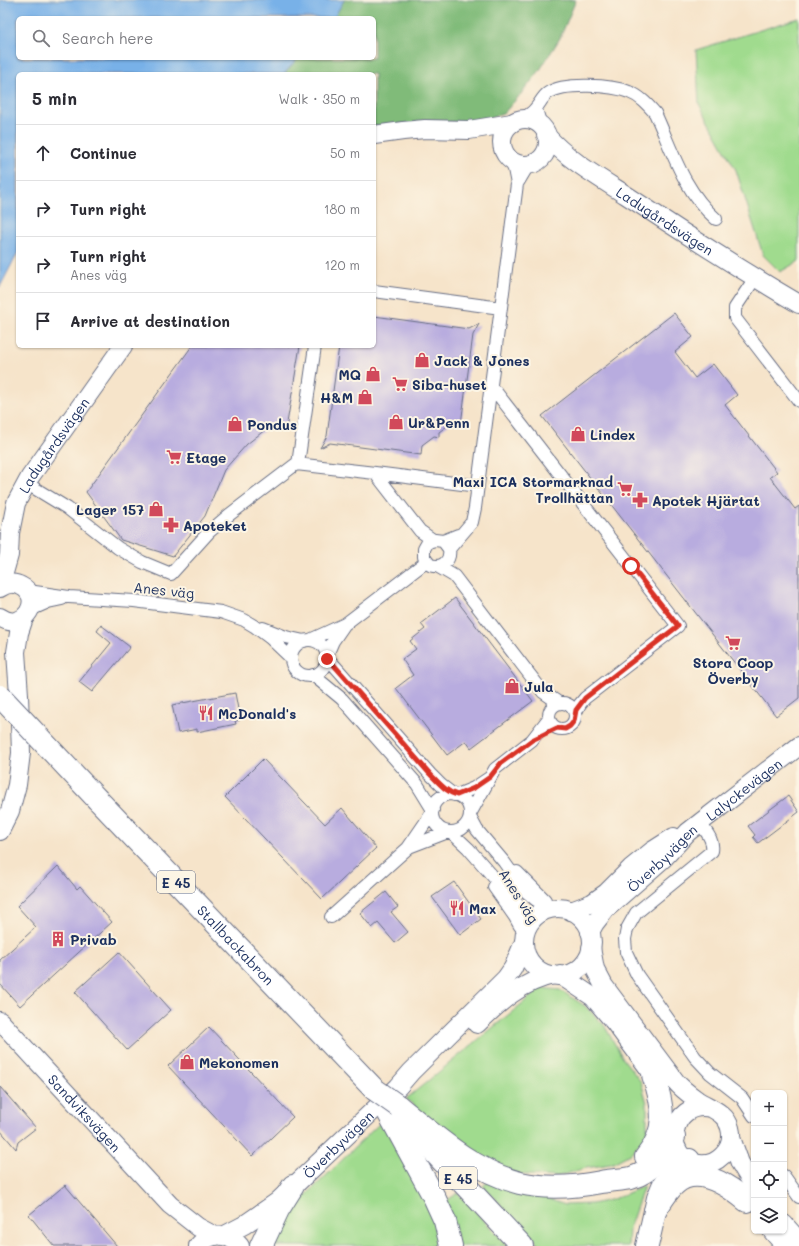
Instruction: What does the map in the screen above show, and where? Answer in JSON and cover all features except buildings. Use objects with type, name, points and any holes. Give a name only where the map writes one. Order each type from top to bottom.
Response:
[{"type":"highway","name":"Stallbackabron","points":[[0,696],[374,1089],[395,1104]]},
{"type":"highway","points":[[603,1182],[627,1173],[634,1168],[647,1156],[656,1142],[663,1120],[660,1093],[653,1076]]},
{"type":"highway","points":[[395,1104],[442,1142],[478,1166],[500,1176],[521,1183],[545,1186],[590,1184],[620,1180],[641,1174],[651,1168],[660,1159],[675,1133]]},
{"type":"highway","points":[[395,1104],[445,1221],[451,1246]]},
{"type":"highway","name":"E 45","points":[[395,1104],[522,1246]]},
{"type":"highway","points":[[647,1246],[658,1198],[663,1186],[677,1169],[696,1162]]},
{"type":"highway","points":[[655,1211],[676,1183],[693,1176],[705,1176],[718,1181],[751,1198]]},
{"type":"highway","points":[[261,1246],[278,1210],[293,1186]]},
{"type":"main road","points":[[376,135],[424,129],[469,130],[529,120],[544,130],[546,149],[544,153],[533,162],[519,164],[482,135],[469,130]]},
{"type":"main road","points":[[506,153],[504,133],[516,121]]},
{"type":"main road","name":"Ladugårdsvägen","points":[[544,130],[553,143],[576,162],[687,236],[799,304]]},
{"type":"main road","name":"Ladugårdsvägen","points":[[533,162],[551,159],[576,162]]},
{"type":"main road","name":"Ladugårdsvägen","points":[[0,588],[9,555],[10,533],[16,503],[26,483],[122,348]]},
{"type":"main road","name":"Ladugårdsvägen","points":[[9,555],[13,570],[31,600],[27,614]]},
{"type":"main road","points":[[0,588],[9,584],[17,584],[24,588]]},
{"type":"main road","points":[[2,618],[12,621],[27,614]]},
{"type":"main road","points":[[0,831],[10,811],[17,786],[21,752],[16,652],[19,633],[27,614]]},
{"type":"main road","points":[[2,618],[16,652]]},
{"type":"main road","name":"Lalyckevägen","points":[[694,828],[799,746]]},
{"type":"main road","name":"Överbyvägen","points":[[395,1104],[411,1072],[506,978],[513,968],[525,939],[528,927],[537,915],[545,910],[562,909],[592,903],[606,893],[631,868],[661,845],[694,828]]},
{"type":"main road","name":"Överbyvägen","points":[[198,1246],[208,1238],[219,1236],[244,1225],[276,1202],[293,1186],[395,1104],[430,1066],[498,1004],[514,992],[535,980],[572,972],[578,969],[586,960],[600,915],[664,858],[694,828]]},
{"type":"main road","points":[[562,909],[581,917],[585,922],[591,940],[595,969],[599,979],[656,1056],[676,1082],[687,1093],[719,1112],[725,1118],[731,1129],[729,1147],[720,1158],[712,1163],[696,1162]]},
{"type":"main road","points":[[525,939],[528,957],[534,966],[543,972],[556,975],[593,997],[615,1023],[660,1084],[669,1100],[674,1116],[675,1133],[679,1151],[696,1162],[728,1177],[751,1198]]},
{"type":"main road","name":"Sandviksvägen","points":[[0,1021],[170,1205],[198,1227],[219,1236],[234,1240],[240,1246]]},
{"type":"main road","points":[[675,1133],[682,1116],[689,1110],[702,1107],[711,1108]]},
{"type":"main road","points":[[731,1138],[752,1198]]},
{"type":"main road","name":"Överbyvägen","points":[[249,1246],[261,1224],[276,1202]]},
{"type":"main road","name":"Sandviksvägen","points":[[170,1205],[192,1246]]},
{"type":"main road","points":[[787,1227],[799,1241]]},
{"type":"main road","points":[[775,1234],[785,1246]]},
{"type":"street","points":[[516,121],[536,109],[548,93],[563,87],[576,85],[606,87],[630,92],[647,104],[654,113],[688,187],[705,210],[716,219]]},
{"type":"street","points":[[536,109],[544,130]]},
{"type":"street","points":[[443,547],[468,528],[472,522],[478,486],[517,184],[514,169],[506,153]]},
{"type":"street","points":[[517,184],[533,162]]},
{"type":"street","points":[[755,278],[735,308],[735,318],[799,401]]},
{"type":"street","points":[[376,291],[501,308]]},
{"type":"street","points":[[298,464],[315,348]]},
{"type":"street","points":[[490,390],[496,392],[678,626],[585,698],[580,704],[552,708],[532,740]]},
{"type":"street","points":[[26,483],[67,508],[118,548],[136,559],[171,574],[220,522],[296,464],[478,486]]},
{"type":"street","points":[[375,473],[420,531],[443,547],[454,576],[543,692],[567,707],[574,721],[570,726],[565,729],[557,728],[551,723],[543,692]]},
{"type":"street","points":[[420,531],[424,549],[424,557],[432,564],[454,576]]},
{"type":"street","points":[[424,549],[428,542],[443,547]]},
{"type":"street","points":[[345,624],[333,641],[322,670],[313,675],[305,675],[300,673],[293,666],[291,658],[293,649],[300,642],[345,624],[432,564],[444,564],[443,547]]},
{"type":"street","name":"Anes väg","points":[[24,588],[69,597],[134,601],[221,612],[244,620],[254,626],[270,638],[291,658]]},
{"type":"street","name":"Anes väg","points":[[27,614],[48,602],[69,597]]},
{"type":"street","name":"Anes väg","points":[[254,626],[286,636],[307,640]]},
{"type":"street","points":[[307,640],[322,645],[327,657],[336,668],[440,785],[455,795],[461,797],[468,805],[470,816]]},
{"type":"street","points":[[313,675],[342,699],[417,784],[433,812],[434,822],[440,829],[450,832]]},
{"type":"street","points":[[408,848],[463,828],[467,824],[490,777],[501,763],[532,740],[557,728]]},
{"type":"street","points":[[331,917],[408,848],[433,812],[438,800],[448,795],[455,795],[474,788],[490,777]]},
{"type":"street","name":"Anes väg","points":[[470,816],[477,830],[504,862],[520,874],[543,898],[562,909]]},
{"type":"street","points":[[694,828],[711,840],[713,846],[712,851],[636,913],[627,929],[625,939],[626,952],[637,974],[695,1057],[710,1073],[742,1098],[751,1112]]},
{"type":"street","name":"Anes väg","points":[[450,832],[468,848],[484,868],[494,887],[515,917],[525,939]]},
{"type":"street","points":[[787,1180],[799,1197]]},
{"type":"green space","points":[[344,0],[576,0],[560,38],[538,73],[521,94],[503,114],[477,121],[376,126],[376,72],[286,72],[296,60],[376,60],[376,16],[335,16]]},
{"type":"green space","points":[[799,18],[799,261],[780,272],[763,255],[736,170],[699,104],[696,50]]},
{"type":"green space","points":[[541,988],[560,990],[585,1006],[604,1025],[624,1060],[641,1082],[647,1103],[647,1135],[630,1154],[611,1164],[586,1168],[556,1177],[516,1174],[478,1158],[406,1099]]},
{"type":"green space","points":[[382,1121],[439,1223],[442,1246],[272,1246],[274,1238],[295,1206]]},
{"type":"green space","points":[[492,1179],[565,1205],[592,1204],[614,1199],[644,1186],[629,1229],[628,1246],[541,1246],[483,1186]]},
{"type":"green space","points":[[458,1193],[508,1246],[459,1246],[446,1201]]},
{"type":"water","points":[[0,0],[344,0],[335,16],[16,16],[16,60],[296,60],[286,72],[16,72],[16,256],[0,287]]},
{"type":"place","name":"Jack & Jones","points":[[422,360]]},
{"type":"place","name":"MQ","points":[[373,374]]},
{"type":"place","name":"Siba-huset","points":[[400,384]]},
{"type":"place","name":"H&M","points":[[365,397]]},
{"type":"place","name":"Ur&Penn","points":[[396,422]]},
{"type":"place","name":"Pondus","points":[[235,424]]},
{"type":"place","name":"Lindex","points":[[578,434]]},
{"type":"place","name":"Etage","points":[[174,457]]},
{"type":"place","name":"Maxi ICA Stormarknad Trollhättan","points":[[625,489]]},
{"type":"place","name":"Apotek Hjärtat","points":[[640,500]]},
{"type":"place","name":"Lager 157","points":[[156,509]]},
{"type":"place","name":"Apoteket","points":[[171,525]]},
{"type":"place","name":"Stora Coop Överby","points":[[733,643]]},
{"type":"place","name":"Jula","points":[[512,686]]},
{"type":"place","name":"McDonald's","points":[[206,713]]},
{"type":"place","name":"Max","points":[[457,908]]},
{"type":"place","name":"Privab","points":[[58,939]]},
{"type":"place","name":"Mekonomen","points":[[187,1062]]},
{"type":"route","points":[[327,659],[440,785],[454,795],[457,795],[474,788],[490,777],[501,763],[532,740],[557,728],[565,729],[570,726],[574,721],[576,710],[585,698],[678,626],[631,566]]}]
